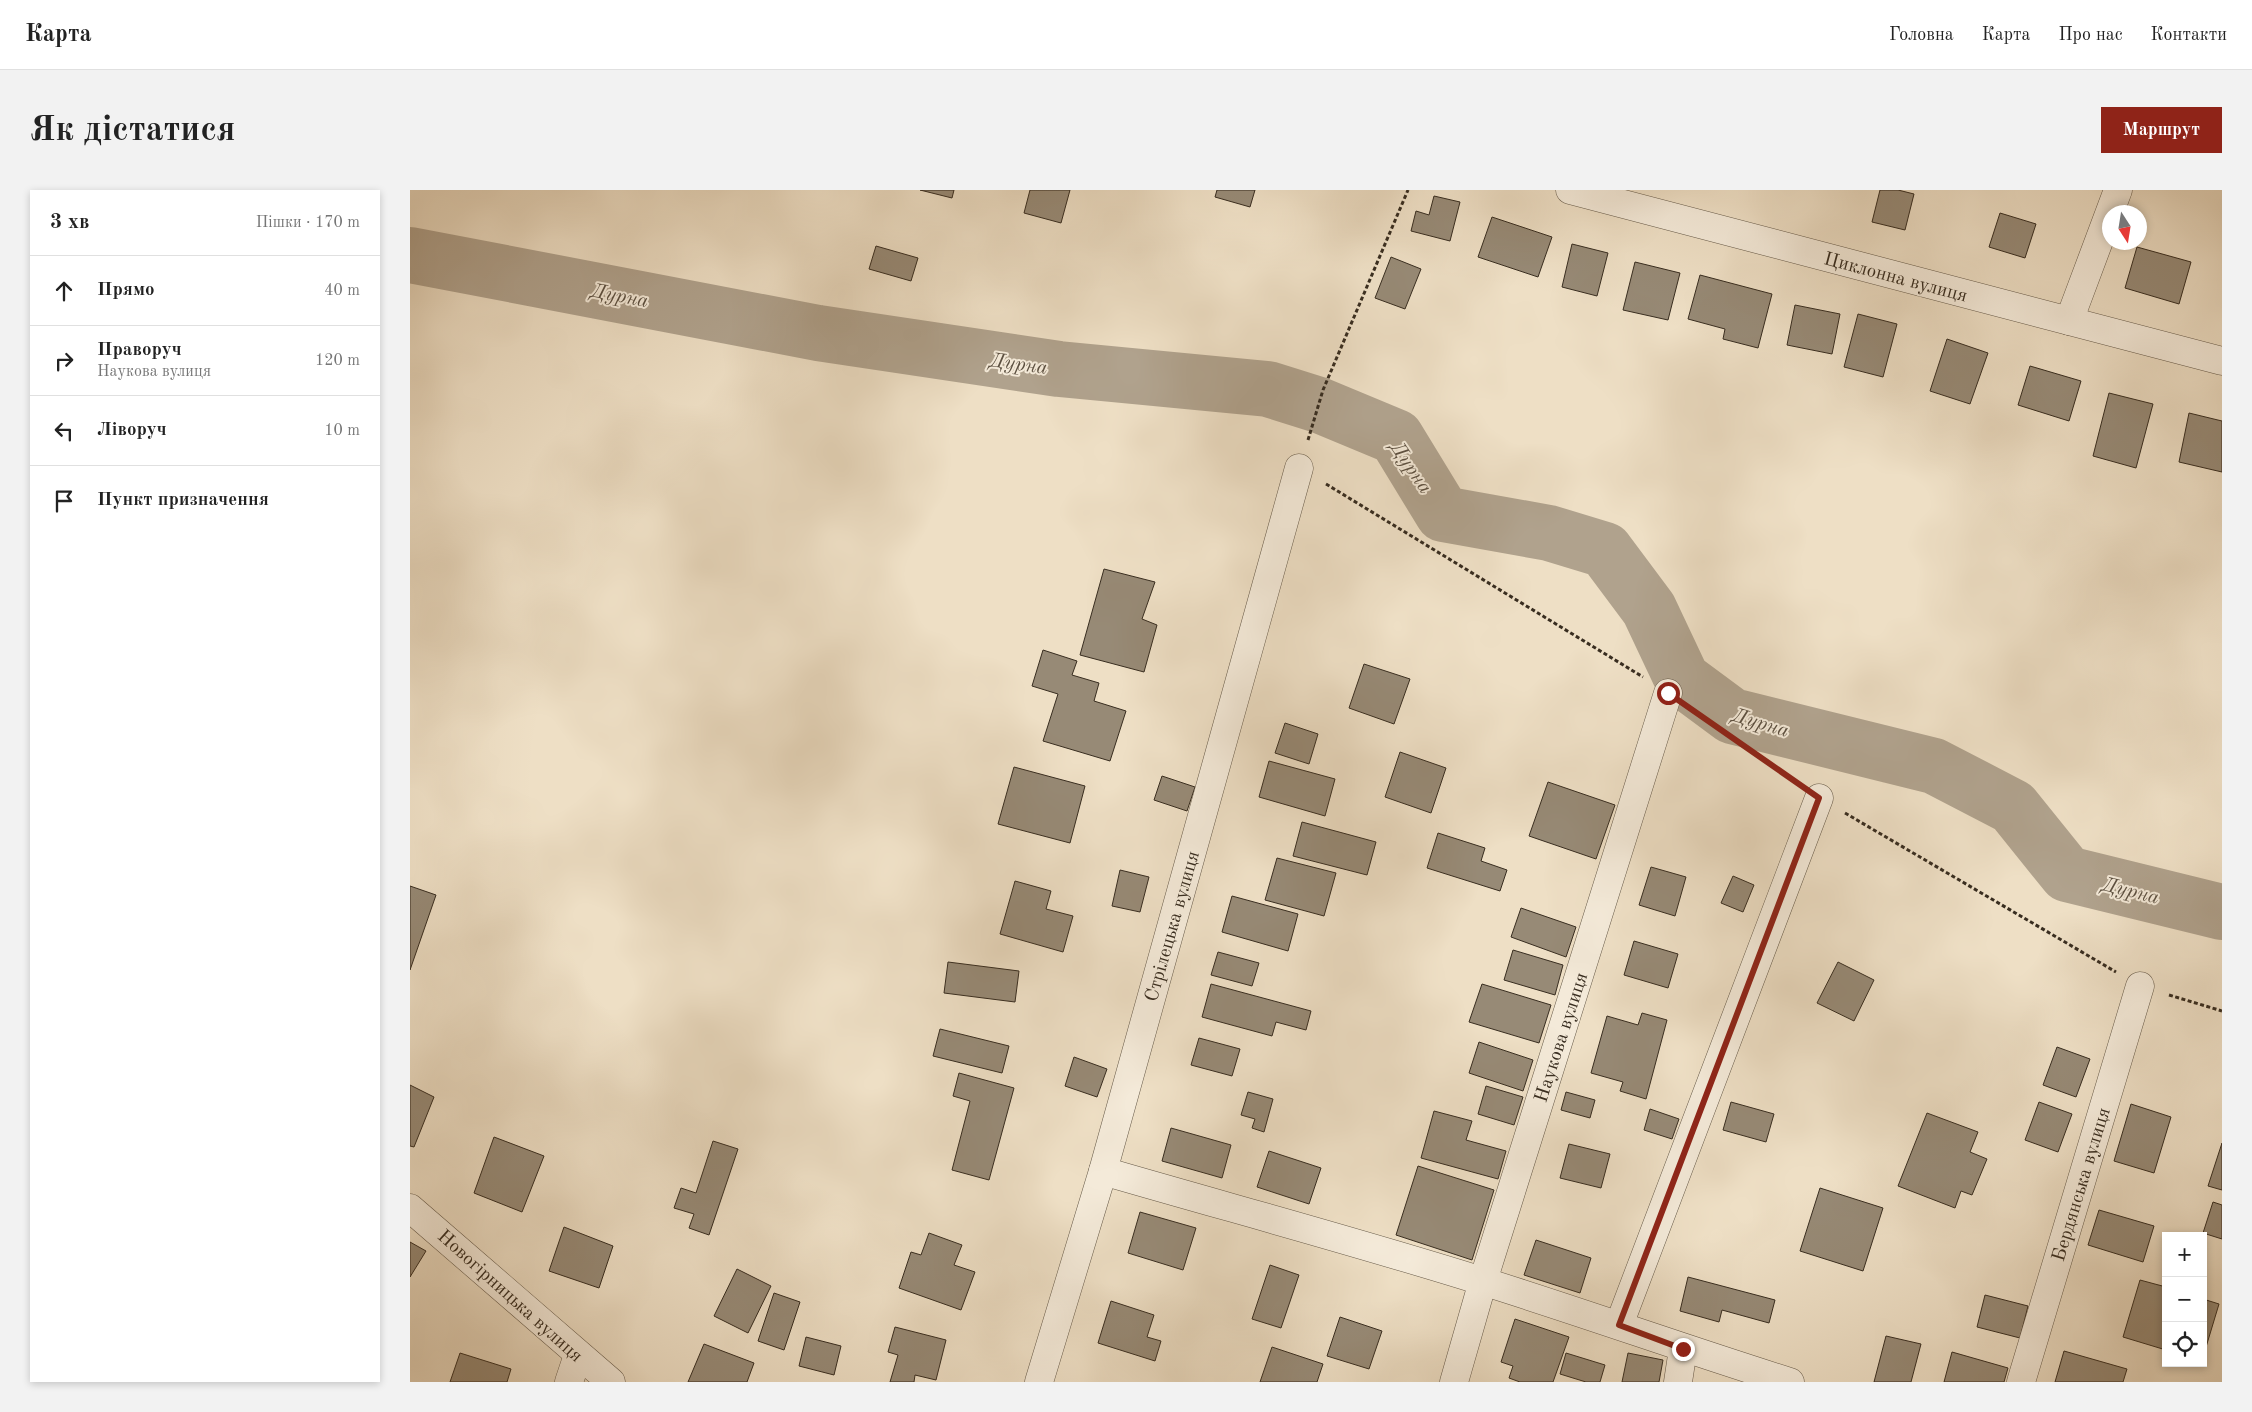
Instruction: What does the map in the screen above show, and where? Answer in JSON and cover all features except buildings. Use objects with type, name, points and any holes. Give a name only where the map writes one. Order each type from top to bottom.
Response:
[{"type":"street","name":"Циклонна вулиця","points":[[1572,190],[2222,361]]},
{"type":"street","points":[[2069,321],[2118,190]]},
{"type":"street","name":"Стрілецька вулиця","points":[[1039,1382],[1103,1170],[1299,468]]},
{"type":"street","name":"Наукова вулиця","points":[[1454,1382],[1482,1281],[1668,693]]},
{"type":"street","points":[[1619,1325],[1819,798]]},
{"type":"street","name":"Бердянська вулиця","points":[[2021,1382],[2140,986]]},
{"type":"street","points":[[1103,1170],[1482,1281],[1619,1325],[1683,1349],[1790,1382]]},
{"type":"street","name":"Новогірницька вулиця","points":[[410,1208],[611,1382]]},
{"type":"street","points":[[1678,1382],[1683,1349]]},
{"type":"street","points":[[569,1382],[578,1355]]},
{"type":"path","points":[[1314,420],[1323,390],[1408,190]]},
{"type":"path","points":[[1299,468],[1668,693],[1819,798],[2140,986],[2222,1011]]},
{"type":"waterway","name":"Дурна","points":[[410,255],[818,333],[1059,369],[1268,389],[1319,405],[1396,437],[1443,514],[1549,533],[1605,550],[1649,609],[1682,679],[1732,716],[1934,766],[2013,807],[2067,874],[2222,912]]},
{"type":"route","points":[[1668,693],[1819,798],[1619,1325],[1683,1349]]}]
